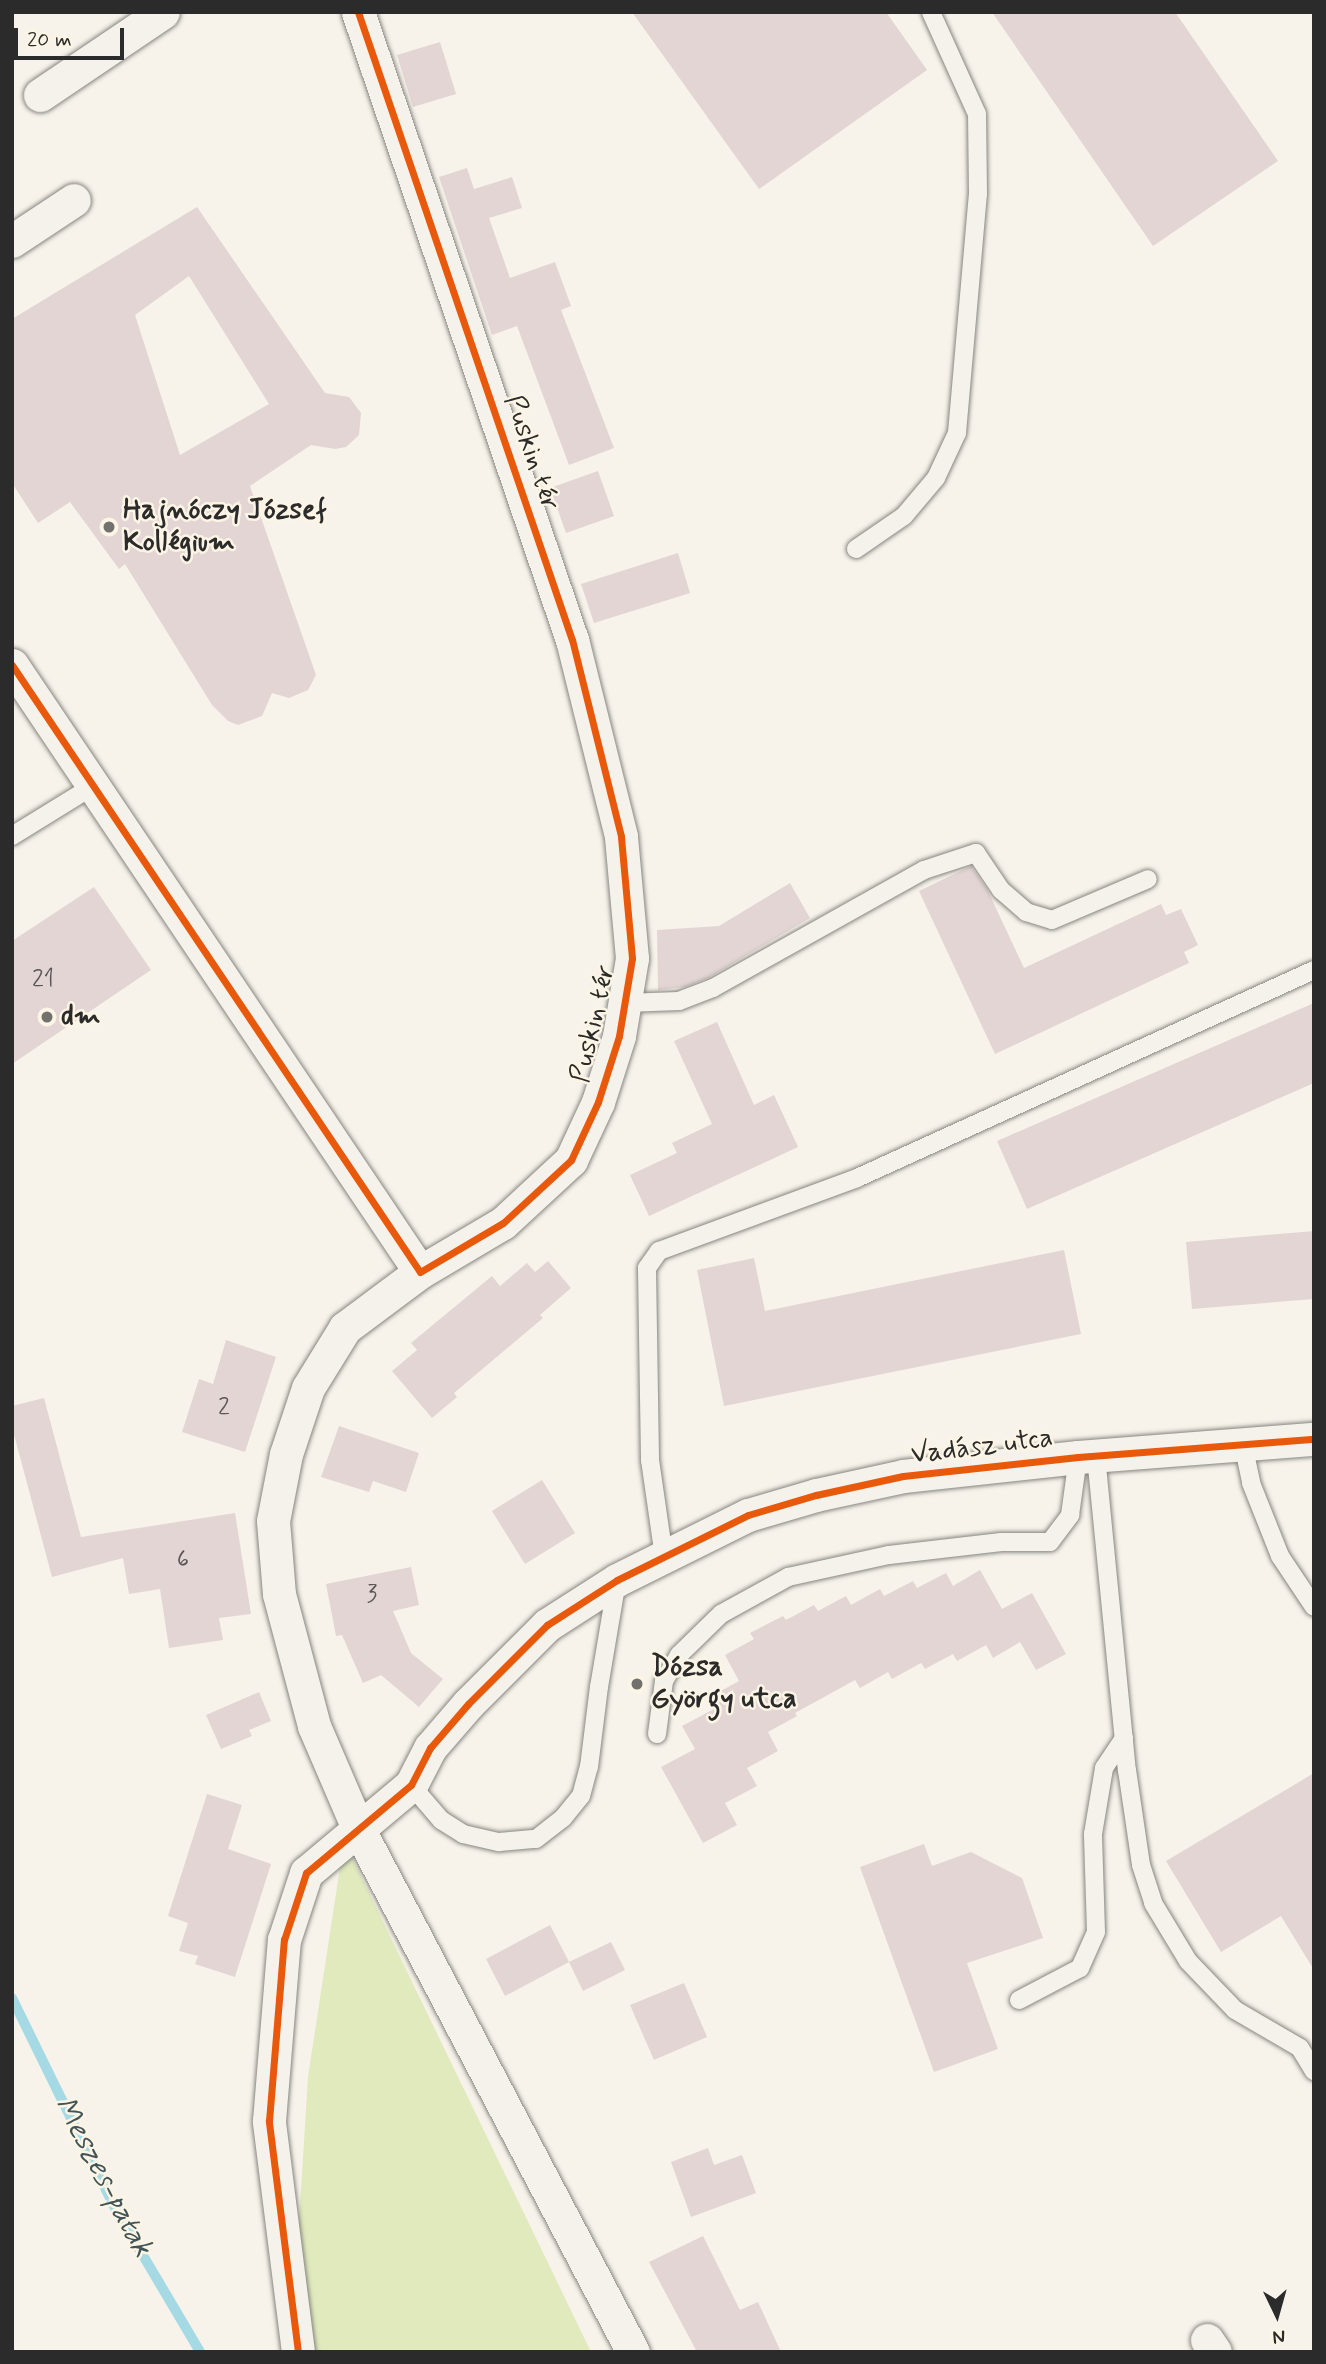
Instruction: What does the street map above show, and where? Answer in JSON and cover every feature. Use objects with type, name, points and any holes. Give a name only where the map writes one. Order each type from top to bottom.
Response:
[{"type":"street","points":[[40,95],[163,12]]},
{"type":"street","name":"Puskin tér","points":[[358,12],[572,640],[621,836],[632,958],[619,1036],[598,1102],[570,1160],[503,1223],[419,1272],[345,1328],[308,1388],[286,1454],[273,1521],[279,1594],[314,1726],[358,1828]]},
{"type":"street","points":[[12,242],[74,200]]},
{"type":"street","points":[[12,665],[419,1272]]},
{"type":"street","name":"Vadász utca","points":[[298,2352],[269,2121],[277,1995],[284,1940],[306,1874],[411,1785],[430,1748],[468,1704],[547,1625],[617,1580],[748,1515],[816,1495],[903,1476],[1087,1456],[1314,1439]]},
{"type":"street","points":[[358,1828],[633,2352]]},
{"type":"lane","points":[[856,549],[904,516],[936,478],[957,433],[978,194],[977,114],[931,12]]},
{"type":"lane","points":[[12,836],[93,786]]},
{"type":"lane","points":[[625,1003],[679,1001],[713,988],[924,870],[976,853],[1001,890],[1026,912],[1052,920],[1148,879]]},
{"type":"lane","points":[[664,1557],[650,1460],[648,1268],[659,1251],[857,1178],[1314,970]]},
{"type":"lane","points":[[1243,1444],[1251,1483],[1280,1556],[1314,1607]]},
{"type":"lane","points":[[657,1734],[664,1681],[679,1655],[721,1614],[788,1577],[889,1555],[1001,1542],[1050,1542],[1070,1515],[1087,1456]]},
{"type":"lane","points":[[1087,1456],[1141,1865],[1153,1903],[1188,1961],[1235,2010],[1300,2048],[1314,2071]]},
{"type":"lane","points":[[411,1785],[441,1820],[463,1834],[499,1842],[536,1839],[563,1818],[582,1796],[589,1767],[598,1687],[617,1580]]},
{"type":"lane","points":[[1019,2000],[1080,1968],[1096,1932],[1093,1834],[1104,1768],[1124,1738]]},
{"type":"green space","points":[[344,1841],[591,2352],[291,2352],[308,2077]]},
{"type":"building","points":[[632,12],[886,12],[927,70],[759,189]]},
{"type":"building","points":[[992,12],[1175,12],[1278,161],[1153,246]]},
{"type":"building","points":[[440,42],[456,94],[413,107],[397,55]]},
{"type":"building","points":[[467,168],[474,189],[512,177],[522,208],[489,218],[510,278],[555,262],[571,306],[561,310],[614,448],[569,465],[517,326],[492,335],[439,177]]},
{"type":"building","points":[[197,207],[325,393],[349,397],[361,413],[359,435],[346,447],[335,449],[311,445],[250,486],[316,675],[308,690],[289,698],[272,693],[262,716],[238,725],[228,721],[212,705],[125,564],[119,569],[70,502],[38,523],[12,483],[12,319]],"holes":[[[189,276],[269,404],[180,455],[135,315]]]},
{"type":"building","points":[[598,471],[614,516],[566,533],[550,488]]},
{"type":"building","points":[[678,553],[690,593],[594,623],[581,584]]},
{"type":"building","points":[[971,866],[987,889],[1024,968],[1161,904],[1166,915],[1181,909],[1198,945],[1184,952],[1189,963],[995,1054],[919,891]]},
{"type":"building","points":[[790,883],[810,918],[708,978],[685,987],[658,990],[657,930],[719,926]]},
{"type":"building","name":"dm","points":[[94,887],[151,970],[12,1064],[12,941]]},
{"type":"building","points":[[1314,1003],[1314,1083],[1027,1209],[997,1141]]},
{"type":"building","points":[[717,1022],[754,1105],[774,1095],[798,1147],[649,1216],[630,1175],[677,1153],[672,1143],[712,1124],[674,1041]]},
{"type":"building","points":[[1314,1231],[1314,1299],[1192,1309],[1186,1242]]},
{"type":"building","points":[[1064,1250],[1081,1334],[724,1406],[697,1270],[754,1258],[765,1311]]},
{"type":"building","points":[[548,1261],[571,1288],[540,1315],[543,1318],[454,1393],[457,1397],[432,1418],[392,1371],[417,1350],[411,1343],[492,1276],[500,1286],[527,1263],[535,1272]]},
{"type":"building","points":[[226,1340],[276,1357],[245,1452],[182,1432],[199,1379],[213,1384]]},
{"type":"building","points":[[44,1398],[81,1537],[235,1513],[251,1614],[219,1618],[223,1640],[169,1648],[160,1589],[129,1594],[123,1558],[52,1577],[12,1427],[12,1406]]},
{"type":"building","points":[[339,1426],[419,1453],[406,1492],[373,1481],[369,1492],[321,1477]]},
{"type":"building","points":[[542,1480],[575,1533],[525,1564],[492,1511]]},
{"type":"building","points":[[411,1567],[419,1605],[393,1611],[411,1653],[443,1679],[419,1707],[381,1675],[363,1683],[342,1635],[336,1636],[326,1584]]},
{"type":"building","points":[[980,1570],[1002,1609],[1032,1593],[1066,1654],[1036,1670],[1020,1642],[993,1658],[986,1645],[957,1661],[953,1654],[925,1669],[921,1663],[892,1679],[888,1672],[860,1688],[855,1680],[795,1713],[797,1716],[768,1732],[778,1751],[747,1768],[757,1786],[725,1803],[737,1825],[703,1843],[661,1767],[695,1749],[682,1726],[714,1709],[708,1698],[739,1681],[725,1655],[754,1639],[750,1633],[783,1616],[786,1620],[814,1605],[818,1611],[846,1596],[851,1605],[880,1589],[884,1596],[913,1581],[917,1588],[946,1573],[953,1586]]},
{"type":"building","points":[[259,1692],[271,1721],[249,1730],[252,1736],[221,1749],[206,1715]]},
{"type":"building","points":[[1314,1773],[1314,1970],[1281,1916],[1221,1952],[1166,1861]]},
{"type":"building","points":[[207,1794],[242,1805],[228,1849],[271,1864],[235,1977],[195,1964],[198,1956],[179,1951],[188,1923],[168,1916]]},
{"type":"building","points":[[924,1844],[932,1866],[971,1852],[1022,1878],[1043,1938],[967,1963],[998,2049],[934,2072],[860,1867]]},
{"type":"building","points":[[550,1925],[569,1962],[505,1996],[486,1959]]},
{"type":"building","points":[[611,1942],[625,1970],[583,1991],[569,1962]]},
{"type":"building","points":[[684,1983],[707,2037],[654,2060],[630,2005]]},
{"type":"building","points":[[708,2148],[714,2165],[742,2155],[756,2193],[691,2217],[671,2162]]},
{"type":"building","points":[[703,2236],[740,2310],[758,2302],[781,2352],[697,2352],[649,2262]]},
{"type":"waterway","name":"Meszes-patak","points":[[12,1998],[115,2208],[200,2352]]},
{"type":"cycle path","points":[[12,665],[420,1272],[503,1223],[571,1160],[598,1102],[619,1036],[632,958],[621,836],[572,640],[358,12]]},
{"type":"cycle path","points":[[298,2352],[269,2121],[284,1940],[306,1873],[411,1785],[430,1748],[468,1704],[547,1625],[617,1580],[748,1515],[816,1495],[903,1476],[1078,1457],[1314,1439]]},
{"type":"place","name":"Hajnóczy József Kollégium","points":[[109,527]]},
{"type":"place","name":"dm","points":[[47,1017]]},
{"type":"place","name":"Dózsa György utca","points":[[637,1684]]}]
